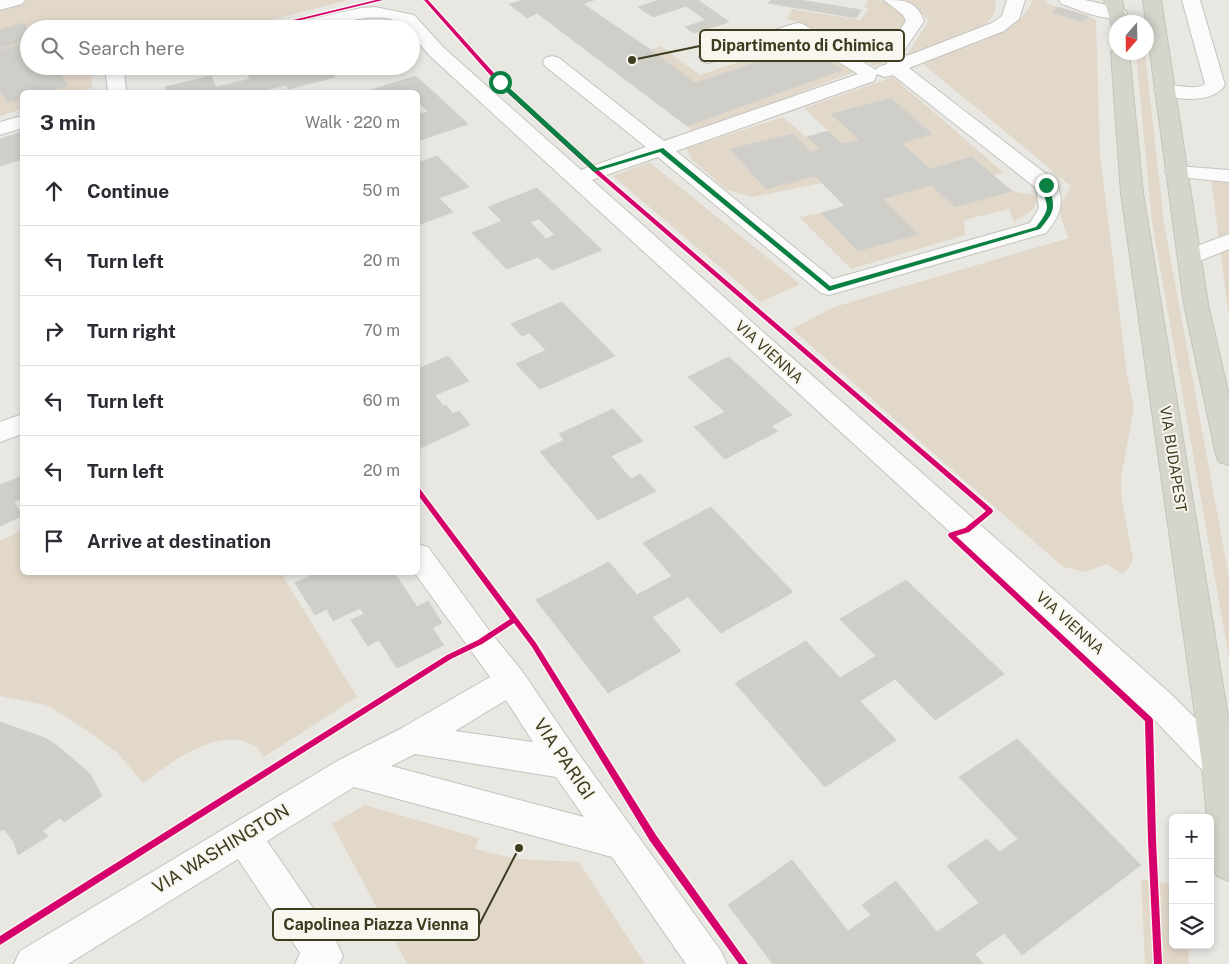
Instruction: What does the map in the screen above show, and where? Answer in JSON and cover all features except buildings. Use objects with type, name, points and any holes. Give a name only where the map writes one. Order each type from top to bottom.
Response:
[{"type":"main road","points":[[1152,0],[1196,304],[1229,455]]},
{"type":"main road","name":"VIA BUDAPEST","points":[[1121,60],[1132,193],[1219,764],[1229,864]]},
{"type":"street","points":[[0,5],[16,0]]},
{"type":"street","points":[[893,0],[900,3],[914,16],[915,21],[893,53],[898,57],[895,67]]},
{"type":"street","points":[[577,178],[895,67],[998,27],[1010,19],[1016,0]]},
{"type":"street","points":[[1068,0],[1098,10],[1116,12]]},
{"type":"street","points":[[1164,90],[1194,93],[1209,91],[1215,85],[1191,0]]},
{"type":"street","name":"VIA VIENNA","points":[[330,20],[375,12],[409,20]]},
{"type":"street","points":[[708,57],[797,28],[868,72],[867,77]]},
{"type":"street","name":"VIA VIENNA","points":[[420,33],[437,52],[1161,705],[1219,764]]},
{"type":"street","points":[[552,62],[829,288],[1038,228],[1047,217],[1052,206],[1046,185],[895,67]]},
{"type":"street","points":[[117,75],[117,90]]},
{"type":"street","points":[[0,129],[20,123]]},
{"type":"street","points":[[1176,172],[1229,176]]},
{"type":"street","points":[[1189,257],[1229,241]]},
{"type":"street","points":[[0,433],[20,424]]},
{"type":"street","name":"VIA PARIGI","points":[[420,558],[480,642],[511,681],[566,764],[708,964]]},
{"type":"street","name":"VIA WASHINGTON","points":[[33,964],[351,771],[511,681]]},
{"type":"street","points":[[412,738],[528,756],[566,764]]},
{"type":"street","points":[[351,771],[623,844]]},
{"type":"street","points":[[243,836],[324,956],[314,964]]},
{"type":"shaded area","points":[[0,0],[349,0],[271,20],[20,20],[20,75],[91,75],[92,88],[84,90],[20,90],[20,110],[0,116]]},
{"type":"shaded area","points":[[869,0],[894,4],[913,21],[883,63],[874,66],[803,23],[787,19],[792,9],[860,20],[869,9],[864,7]]},
{"type":"shaded area","points":[[905,0],[995,0],[996,7],[985,25],[907,55],[929,20]]},
{"type":"shaded area","points":[[1032,0],[1044,0],[1048,4],[1085,14],[1096,20],[1100,154],[1127,374],[1134,407],[1121,479],[1122,500],[1133,559],[1129,568],[1122,574],[1107,564],[1085,572],[1063,567],[792,329],[834,307],[1069,238],[1060,211],[1071,186],[923,64],[926,60],[977,43],[1005,30],[1026,11]]},
{"type":"shaded area","points":[[806,39],[857,71],[694,132],[687,126],[842,70],[805,46],[695,83],[651,50],[661,46],[700,75]]},
{"type":"shaded area","points":[[1137,60],[1146,60],[1164,223],[1229,577],[1229,658],[1152,222]]},
{"type":"shaded area","points":[[893,77],[1004,173],[994,175],[972,157],[930,169],[901,143],[932,134],[891,98],[832,113],[860,140],[842,144],[804,108]]},
{"type":"shaded area","points":[[783,117],[820,149],[811,152],[793,134],[731,150],[766,189],[815,176],[822,183],[753,197],[727,190],[692,160],[686,148]]},
{"type":"shaded area","points":[[649,162],[800,284],[761,302],[613,176]]},
{"type":"shaded area","points":[[1210,170],[1229,171],[1229,318]]},
{"type":"shaded area","points":[[931,185],[955,207],[1012,191],[1038,196],[1033,209],[1014,222],[1009,209],[964,220],[965,235],[851,269],[799,217],[821,213],[858,251],[917,234],[883,199]]},
{"type":"shaded area","points":[[20,531],[20,575],[282,575],[357,697],[264,757],[255,747],[240,740],[211,743],[181,757],[143,783],[117,752],[47,705],[0,696],[0,541]]},
{"type":"shaded area","points":[[365,805],[479,838],[475,849],[518,859],[579,862],[645,964],[407,964],[332,824]]},
{"type":"shaded area","points":[[1141,879],[1169,883],[1169,949],[1188,949],[1189,964],[1145,964]]},
{"type":"cycle path","points":[[296,20],[381,0]]},
{"type":"cycle path","points":[[426,0],[500,83],[596,171],[990,511],[967,530],[951,535],[1149,720],[1158,964]]},
{"type":"cycle path","points":[[420,494],[534,645],[653,838],[744,964]]},
{"type":"cycle path","points":[[0,941],[449,657],[480,642],[515,619]]},
{"type":"place","name":"Dipartimento di Chimica","points":[[632,60]]},
{"type":"place","name":"Capolinea Piazza Vienna","points":[[519,848]]},
{"type":"route","points":[[500,82],[596,171],[661,149],[829,288],[1038,228],[1047,217],[1052,206],[1046,185]]}]
